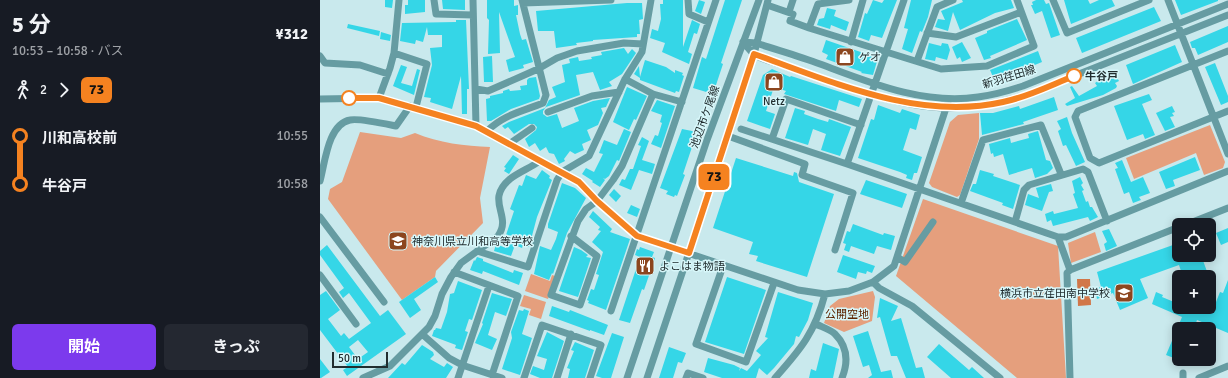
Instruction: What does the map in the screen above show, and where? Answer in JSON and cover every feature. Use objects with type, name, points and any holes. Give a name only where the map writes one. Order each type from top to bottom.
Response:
[{"type":"street","points":[[379,98],[394,53],[399,0]]},
{"type":"street","points":[[434,0],[436,14],[473,15]]},
{"type":"street","points":[[472,0],[476,126]]},
{"type":"street","points":[[487,131],[495,123],[510,114],[543,103],[546,95],[538,69],[522,2],[611,0]]},
{"type":"street","points":[[476,250],[528,267],[557,180],[562,172],[589,156],[625,79],[642,52],[651,0]]},
{"type":"street","points":[[688,0],[689,14],[708,22]]},
{"type":"street","points":[[611,312],[716,0]]},
{"type":"street","name":"池辺市ケ尾線","points":[[627,378],[672,248],[707,140],[759,0]]},
{"type":"street","points":[[789,12],[793,0]]},
{"type":"street","points":[[809,28],[818,4],[846,0]]},
{"type":"street","points":[[850,42],[863,0]]},
{"type":"street","points":[[847,164],[876,85],[904,0]]},
{"type":"street","points":[[917,61],[936,7],[953,0]]},
{"type":"street","points":[[646,378],[728,136],[754,54],[767,2],[793,14],[790,21],[850,42],[941,69],[987,66],[1034,46],[1017,0]]},
{"type":"street","points":[[1053,0],[1067,33],[1148,0]]},
{"type":"street","points":[[1168,0],[1228,154]]},
{"type":"street","name":"新羽荏田線","points":[[743,42],[756,43],[876,85],[909,94],[949,99],[977,98],[1016,88],[1228,4]]},
{"type":"street","points":[[927,33],[956,37],[1021,12]]},
{"type":"street","name":"新羽荏田線","points":[[754,54],[806,73],[901,102],[946,108],[987,105],[1026,95],[1228,15]]},
{"type":"street","points":[[743,42],[754,54]]},
{"type":"street","points":[[476,90],[488,91],[538,69],[557,58],[577,51],[624,43],[643,44]]},
{"type":"street","points":[[1228,50],[1078,111],[1075,117],[1090,158],[1099,163],[1228,111]]},
{"type":"street","points":[[320,181],[332,132],[340,125],[350,120],[396,126],[413,107],[427,64],[394,53]]},
{"type":"street","points":[[320,56],[325,63],[360,66],[388,74]]},
{"type":"street","points":[[625,79],[653,94],[682,102]]},
{"type":"street","points":[[548,112],[592,96],[619,92]]},
{"type":"street","points":[[571,236],[597,256],[580,305],[551,295],[571,236],[586,209],[597,201],[622,166],[653,94]]},
{"type":"street","points":[[320,98],[379,98],[476,126],[579,182],[597,201],[637,236],[774,283],[798,290],[825,294],[849,291],[873,282],[894,266],[949,99]]},
{"type":"street","points":[[772,139],[786,99],[862,124]]},
{"type":"street","points":[[961,203],[983,140],[1041,125],[1061,174]]},
{"type":"street","points":[[509,144],[532,128]]},
{"type":"street","points":[[740,129],[847,164],[1058,237],[1066,237],[1228,171]]},
{"type":"street","points":[[728,136],[805,164],[802,175],[853,193],[835,250]]},
{"type":"street","points":[[363,378],[390,366],[422,334],[435,316],[442,294],[454,272],[461,263],[476,250],[498,236],[502,230],[504,221],[497,198],[502,188],[510,179],[540,161]]},
{"type":"street","points":[[1015,222],[1024,190],[1028,185],[1061,174],[1083,169],[1088,172],[1107,221]]},
{"type":"street","points":[[1203,218],[1228,208]]},
{"type":"street","points":[[320,217],[384,302]]},
{"type":"street","points":[[897,257],[905,262],[934,222]]},
{"type":"street","points":[[1070,378],[1067,273],[1070,270],[1172,230]]},
{"type":"street","points":[[1058,237],[1070,270]]},
{"type":"street","points":[[723,266],[696,344],[746,362],[774,283]]},
{"type":"street","points":[[454,272],[518,296],[492,375]]},
{"type":"street","points":[[320,275],[356,324]]},
{"type":"street","points":[[873,282],[879,288],[912,306],[1000,378]]},
{"type":"street","points":[[458,378],[489,286]]},
{"type":"street","points":[[775,378],[802,347],[816,324],[825,294]]},
{"type":"street","points":[[816,324],[835,334],[847,355],[847,365],[842,378]]},
{"type":"street","points":[[524,378],[542,325],[601,345],[590,378]]},
{"type":"street","points":[[422,334],[442,353],[462,365],[502,378]]},
{"type":"street","points":[[557,378],[570,334]]},
{"type":"street","points":[[1199,378],[1228,366]]},
{"type":"street","points":[[686,378],[688,373],[703,378]]},
{"type":"green space","points":[[979,113],[979,139],[960,195],[957,197],[932,187],[929,183],[950,122],[958,115]]},
{"type":"green space","points":[[1210,125],[1225,162],[1223,168],[1204,175],[1196,153],[1134,179],[1126,158]]},
{"type":"green space","points":[[360,132],[401,138],[415,133],[452,143],[490,147],[480,198],[483,223],[436,271],[435,277],[402,300],[328,199],[330,189],[342,182]]},
{"type":"green space","points":[[923,199],[1058,246],[1066,378],[1017,378],[896,276]]},
{"type":"green space","points":[[1095,232],[1101,252],[1071,263],[1068,243]]},
{"type":"green space","points":[[531,274],[550,281],[552,275],[555,276],[548,299],[525,291]]},
{"type":"green space","name":"公開空地","points":[[873,291],[875,297],[872,321],[844,332],[824,323],[830,306],[839,299]]},
{"type":"green space","points":[[524,295],[546,302],[541,319],[529,315],[531,309],[520,306]]},
{"type":"shaded area","points":[[1077,279],[1090,279],[1091,305],[1078,306]]},
{"type":"building","points":[[385,0],[393,0],[392,8],[385,7]]},
{"type":"building","points":[[408,0],[425,0],[425,12],[405,14],[405,5],[408,5]]},
{"type":"building","points":[[442,0],[465,0],[465,10],[443,9]]},
{"type":"building","points":[[487,0],[514,0],[514,6],[518,5],[518,15],[516,15],[520,34],[522,40],[526,39],[533,62],[523,65],[524,68],[509,72],[506,60],[515,57],[499,12],[500,53],[488,54],[489,20],[487,18]]},
{"type":"building","points":[[663,0],[683,0],[683,47],[692,20],[700,24],[697,34],[694,33],[688,52],[692,54],[689,64],[662,52],[665,43],[650,38],[652,29],[658,31],[661,19],[660,4],[663,4]]},
{"type":"building","points":[[699,0],[705,2],[701,14],[695,11]]},
{"type":"building","points":[[725,0],[742,0],[721,63],[723,64],[713,94],[693,88],[702,57],[706,59]]},
{"type":"building","points":[[873,0],[882,3],[884,0],[897,0],[882,38],[871,35],[869,41],[858,37],[865,13],[867,14]]},
{"type":"building","points":[[911,0],[932,0],[928,17],[922,32],[920,31],[912,53],[902,49],[908,29],[904,28]]},
{"type":"building","points":[[962,0],[1011,0],[1014,8],[995,13],[960,30],[953,12],[948,31],[935,27],[938,19],[945,20],[941,11],[963,2]]},
{"type":"building","points":[[1036,0],[1044,0],[1046,4],[1049,3],[1060,35],[1051,38],[1042,11],[1035,14],[1031,5],[1033,5],[1032,2]]},
{"type":"building","points":[[1064,0],[1088,0],[1090,4],[1099,0],[1112,0],[1115,6],[1071,24]]},
{"type":"building","points":[[1175,0],[1218,0],[1218,1],[1181,15]]},
{"type":"building","points":[[642,3],[643,19],[639,20],[640,34],[637,34],[637,37],[593,40],[576,43],[577,45],[556,48],[554,31],[538,31],[536,11]]},
{"type":"building","points":[[1154,7],[1161,21],[1082,53],[1076,38]]},
{"type":"building","points":[[827,8],[836,10],[834,16],[849,22],[846,31],[831,25],[830,29],[817,25],[819,19],[824,18]]},
{"type":"building","points":[[1017,19],[1027,40],[984,60],[975,38],[987,33],[987,31]]},
{"type":"building","points":[[456,20],[466,20],[469,89],[467,89],[467,114],[462,114],[461,76],[452,109],[430,102],[431,98],[424,97],[432,65],[430,48],[442,47],[442,35],[428,35],[427,27],[423,42],[416,40],[415,44],[400,41],[402,23],[456,22]]},
{"type":"building","points":[[348,24],[380,31],[379,36],[347,28]]},
{"type":"building","points":[[1228,26],[1228,42],[1198,55],[1195,48],[1192,48],[1190,42]]},
{"type":"building","points":[[381,32],[391,35],[390,41],[380,39]]},
{"type":"building","name":"ゲオ","points":[[826,40],[878,58],[873,75],[861,73],[862,72],[826,59],[828,55],[822,52]]},
{"type":"building","points":[[962,42],[971,58],[962,62],[960,57],[957,59],[952,47]]},
{"type":"building","points":[[929,43],[941,46],[942,43],[948,44],[950,50],[947,60],[936,57],[935,61],[925,59]]},
{"type":"building","points":[[1175,45],[1182,62],[1133,84],[1126,65]]},
{"type":"building","points":[[624,48],[628,54],[632,49],[636,53],[622,74],[609,82],[612,86],[600,90],[593,72],[576,75],[580,95],[546,107],[543,111],[543,114],[547,117],[557,114],[562,128],[579,121],[574,108],[593,101],[610,98],[606,107],[601,108],[603,113],[598,125],[587,130],[591,140],[582,144],[584,150],[575,154],[570,151],[564,159],[565,161],[559,164],[554,154],[549,153],[546,147],[540,151],[535,143],[529,147],[525,139],[536,130],[537,127],[534,124],[529,124],[514,134],[508,127],[505,129],[502,126],[545,108],[549,100],[556,97],[552,87],[565,82],[562,65],[570,63],[569,59],[578,57],[579,61],[592,59],[591,57],[602,55],[601,52]]},
{"type":"building","points":[[1038,51],[1042,62],[1013,74],[1015,79],[997,86],[990,70]]},
{"type":"building","points":[[492,56],[493,82],[484,82],[483,57]]},
{"type":"building","points":[[645,60],[666,67],[675,73],[675,70],[683,73],[682,75],[684,76],[679,92],[676,91],[675,93],[640,80],[640,78],[634,74],[639,66],[640,77]]},
{"type":"building","points":[[1215,63],[1228,96],[1228,102],[1221,105],[1205,67]]},
{"type":"building","points":[[401,65],[407,67],[401,83],[412,86],[417,69],[420,70],[414,95],[393,86]]},
{"type":"building","points":[[772,69],[790,77],[791,76],[862,99],[859,107],[839,100],[836,111],[784,94],[786,91],[774,87],[766,111],[775,114],[770,129],[747,121],[763,75]]},
{"type":"building","points":[[1115,74],[1119,81],[1115,83],[1117,86],[1116,88],[1103,95],[1067,106],[1065,104],[1075,98],[1070,87],[1072,86],[1079,96],[1097,86],[1095,83],[1101,79]]},
{"type":"building","points":[[536,77],[540,96],[539,99],[511,109],[491,121],[487,121],[486,99],[490,98],[490,96],[503,93],[503,91],[509,89],[510,91],[521,90],[520,86],[527,85],[527,80],[529,78]]},
{"type":"building","points":[[627,87],[647,96],[636,120],[634,119],[629,130],[613,122]]},
{"type":"building","points":[[1149,94],[1152,100],[1142,104],[1155,135],[1145,139],[1143,134],[1127,140],[1114,106]]},
{"type":"building","points":[[1054,97],[1058,110],[1023,122],[1024,124],[982,135],[980,113],[993,113],[1019,106],[1020,109]]},
{"type":"building","points":[[657,100],[675,106],[661,148],[651,144],[655,135],[658,136],[662,123],[660,122],[662,115],[651,111]]},
{"type":"building","points":[[878,105],[900,113],[902,109],[920,115],[916,130],[910,128],[903,150],[922,157],[917,173],[914,173],[912,180],[906,178],[907,175],[900,172],[858,158],[871,119],[874,120]]},
{"type":"building","points":[[1172,106],[1175,112],[1172,113],[1174,116],[1170,117],[1175,127],[1165,131],[1156,113]]},
{"type":"building","points":[[795,108],[805,111],[804,114],[818,119],[828,122],[829,119],[851,127],[840,156],[821,150],[826,134],[813,129],[808,145],[785,138]]},
{"type":"building","points":[[1067,117],[1072,133],[1085,162],[1076,166],[1066,145],[1063,146],[1058,131],[1061,129],[1057,121]]},
{"type":"building","points":[[624,129],[631,132],[619,161],[617,160],[609,176],[605,179],[603,178],[605,180],[600,187],[582,174],[586,168],[594,172],[603,154],[599,153],[604,140],[617,145]]},
{"type":"building","points":[[682,129],[697,132],[683,174],[685,175],[677,196],[675,195],[674,197],[666,194],[668,191],[660,188]]},
{"type":"building","points":[[1038,131],[1046,160],[1050,161],[1053,168],[1047,174],[1035,178],[1032,168],[1009,175],[1003,154],[994,157],[993,153],[991,154],[989,144],[1010,138],[1011,143],[1029,138],[1028,134]]},
{"type":"building","points":[[642,137],[649,141],[642,160],[655,164],[652,174],[639,170],[631,190],[619,185],[622,179],[625,180],[630,169],[633,169],[641,146],[638,145]]},
{"type":"building","points":[[513,155],[519,159],[509,174],[504,171],[506,168],[504,167]]},
{"type":"building","points":[[1195,157],[1200,170],[1173,180],[1175,186],[1166,189],[1159,172]]},
{"type":"building","points":[[736,158],[793,176],[794,172],[797,173],[799,182],[834,194],[807,277],[756,261],[758,256],[749,254],[753,242],[713,228]]},
{"type":"building","points":[[1122,160],[1131,182],[1143,177],[1150,193],[1139,197],[1141,200],[1133,203],[1129,192],[1124,194],[1115,169],[1118,168],[1115,163]]},
{"type":"building","points":[[542,170],[550,176],[549,178],[552,180],[537,217],[529,247],[523,245],[522,248],[515,245],[511,256],[494,251],[496,244],[506,248],[510,236],[506,235],[514,211],[510,209],[519,185],[522,186],[526,175],[536,179]]},
{"type":"building","points":[[980,170],[1020,185],[1013,209],[1002,205],[1003,203],[970,191],[973,184],[976,184]]},
{"type":"building","points":[[1080,177],[1083,183],[1081,185],[1084,190],[1082,191],[1086,202],[1088,201],[1090,207],[1092,207],[1098,217],[1090,221],[1088,217],[1053,226],[1051,220],[1047,222],[1045,214],[1053,211],[1054,214],[1078,208],[1073,194],[1075,193],[1072,181]]},
{"type":"building","points":[[866,180],[907,194],[902,208],[860,194]]},
{"type":"building","points":[[562,183],[575,188],[586,198],[567,233],[553,274],[552,273],[549,280],[534,274],[540,246],[551,250],[556,239],[558,232],[548,228],[548,224]]},
{"type":"building","points":[[1051,184],[1053,191],[1049,192],[1042,211],[1025,205],[1028,194],[1039,198],[1036,188]]},
{"type":"building","points":[[614,189],[621,196],[616,202],[609,195]]},
{"type":"building","points":[[631,205],[640,209],[637,217],[627,213]]},
{"type":"building","points":[[593,211],[612,229],[610,232],[630,239],[606,310],[588,303],[589,301],[587,300],[591,289],[594,290],[599,275],[596,274],[603,252],[592,242],[601,231],[598,230],[600,227],[589,217]]},
{"type":"building","points":[[853,224],[883,235],[884,233],[895,236],[891,250],[877,246],[874,254],[851,246],[849,252],[844,250],[846,244],[843,243],[847,231],[850,232]]},
{"type":"building","points":[[1228,228],[1228,242],[1221,245],[1216,233]]},
{"type":"building","points":[[1109,229],[1117,246],[1106,251],[1104,244],[1107,242],[1102,231]]},
{"type":"building","points":[[327,245],[380,316],[388,310],[406,334],[347,376],[343,370],[348,367],[320,330],[320,295],[326,291],[340,310],[328,319],[341,336],[344,333],[349,339],[371,323],[349,293],[343,298],[339,292],[344,288],[320,255],[320,251]],"holes":[[[358,340],[368,352],[358,359],[349,347]]]},
{"type":"building","points":[[1172,245],[1172,262],[1204,262],[1206,270],[1181,270],[1179,265],[1140,279],[1148,298],[1120,310],[1113,293],[1097,299],[1095,288],[1101,287],[1097,272]]},
{"type":"building","points":[[574,247],[588,255],[586,257],[591,258],[578,297],[559,291]]},
{"type":"building","points":[[640,247],[654,252],[652,257],[655,258],[644,290],[642,289],[630,323],[619,320],[640,257],[635,255],[637,249],[639,250]]},
{"type":"building","points":[[843,255],[875,266],[872,273],[867,271],[866,274],[858,272],[856,279],[837,272]]},
{"type":"building","points":[[477,257],[483,259],[483,261],[513,273],[514,270],[523,273],[519,285],[483,271],[482,274],[470,270],[474,260],[475,261]]},
{"type":"building","points":[[435,277],[438,282],[414,299],[421,310],[410,318],[399,302]]},
{"type":"building","points":[[727,277],[766,290],[744,354],[705,342]]},
{"type":"building","points":[[1228,280],[1228,333],[1216,328],[1216,322],[1202,322],[1197,320],[1196,322],[1180,322],[1182,317],[1175,314],[1216,314],[1216,302],[1220,292],[1223,293]]},
{"type":"building","points":[[458,281],[482,290],[472,320],[469,319],[465,331],[468,332],[462,350],[455,348],[456,345],[432,336],[436,328],[441,329],[447,312],[450,294],[454,293]]},
{"type":"building","points":[[778,292],[813,303],[808,320],[799,337],[796,336],[794,344],[774,368],[767,375],[759,368],[756,378],[722,378],[704,372],[708,358],[734,365],[740,368],[739,371],[741,368],[747,371],[761,355],[756,351],[768,338],[765,337]]},
{"type":"building","points":[[1156,292],[1163,295],[1162,297],[1172,301],[1172,313],[1152,304]]},
{"type":"building","points":[[492,293],[512,299],[506,316],[495,312],[488,335],[497,339],[492,350],[475,343],[483,324],[482,323]]},
{"type":"building","points":[[880,298],[898,306],[891,321],[901,318],[916,368],[922,367],[925,378],[906,378],[897,356],[891,356],[880,317],[877,318]]},
{"type":"building","points":[[552,306],[569,312],[570,310],[608,325],[604,335],[549,316]]},
{"type":"building","points":[[524,309],[529,311],[522,334],[532,338],[520,375],[502,369],[512,338],[511,332],[519,310],[523,311]]},
{"type":"building","points":[[868,331],[881,372],[891,370],[893,378],[868,378],[872,375],[869,365],[863,367],[853,336]]},
{"type":"building","points":[[547,332],[564,341],[552,378],[540,378],[530,374],[533,366],[544,370],[547,359],[537,356]]},
{"type":"building","points":[[612,333],[624,337],[611,378],[602,378],[596,376]]},
{"type":"building","points":[[1172,341],[1172,357],[1166,355]]},
{"type":"building","points":[[575,342],[594,350],[585,378],[568,378],[570,369],[567,368],[574,351],[571,350]]},
{"type":"building","points":[[823,343],[839,349],[833,378],[809,378],[811,369],[816,371]]},
{"type":"building","points":[[939,344],[969,370],[972,367],[984,378],[951,378],[927,357]]},
{"type":"building","points":[[422,345],[433,352],[434,355],[430,359],[444,367],[447,363],[453,367],[446,378],[388,378],[402,363],[405,365]]},
{"type":"building","points":[[669,347],[686,353],[682,363],[678,362],[673,378],[659,378]]},
{"type":"building","points":[[320,359],[330,372],[321,378],[320,378]]},
{"type":"bus line","name":"73","points":[[349,98],[379,98],[416,107],[476,126],[490,132],[579,182],[597,201],[637,236],[689,253],[754,54],[806,73],[872,94],[901,102],[946,108],[987,105],[1004,102],[1074,76]]},
{"type":"place","name":"ゲオ","points":[[845,57]]},
{"type":"place","name":"牛谷戸","points":[[1074,76]]},
{"type":"place","name":"Netz","points":[[774,82]]},
{"type":"place","name":"神奈川県立川和高等学校","points":[[398,241]]},
{"type":"place","name":"よこはま物語","points":[[645,266]]},
{"type":"place","name":"横浜市立荏田南中学校","points":[[1124,293]]}]
